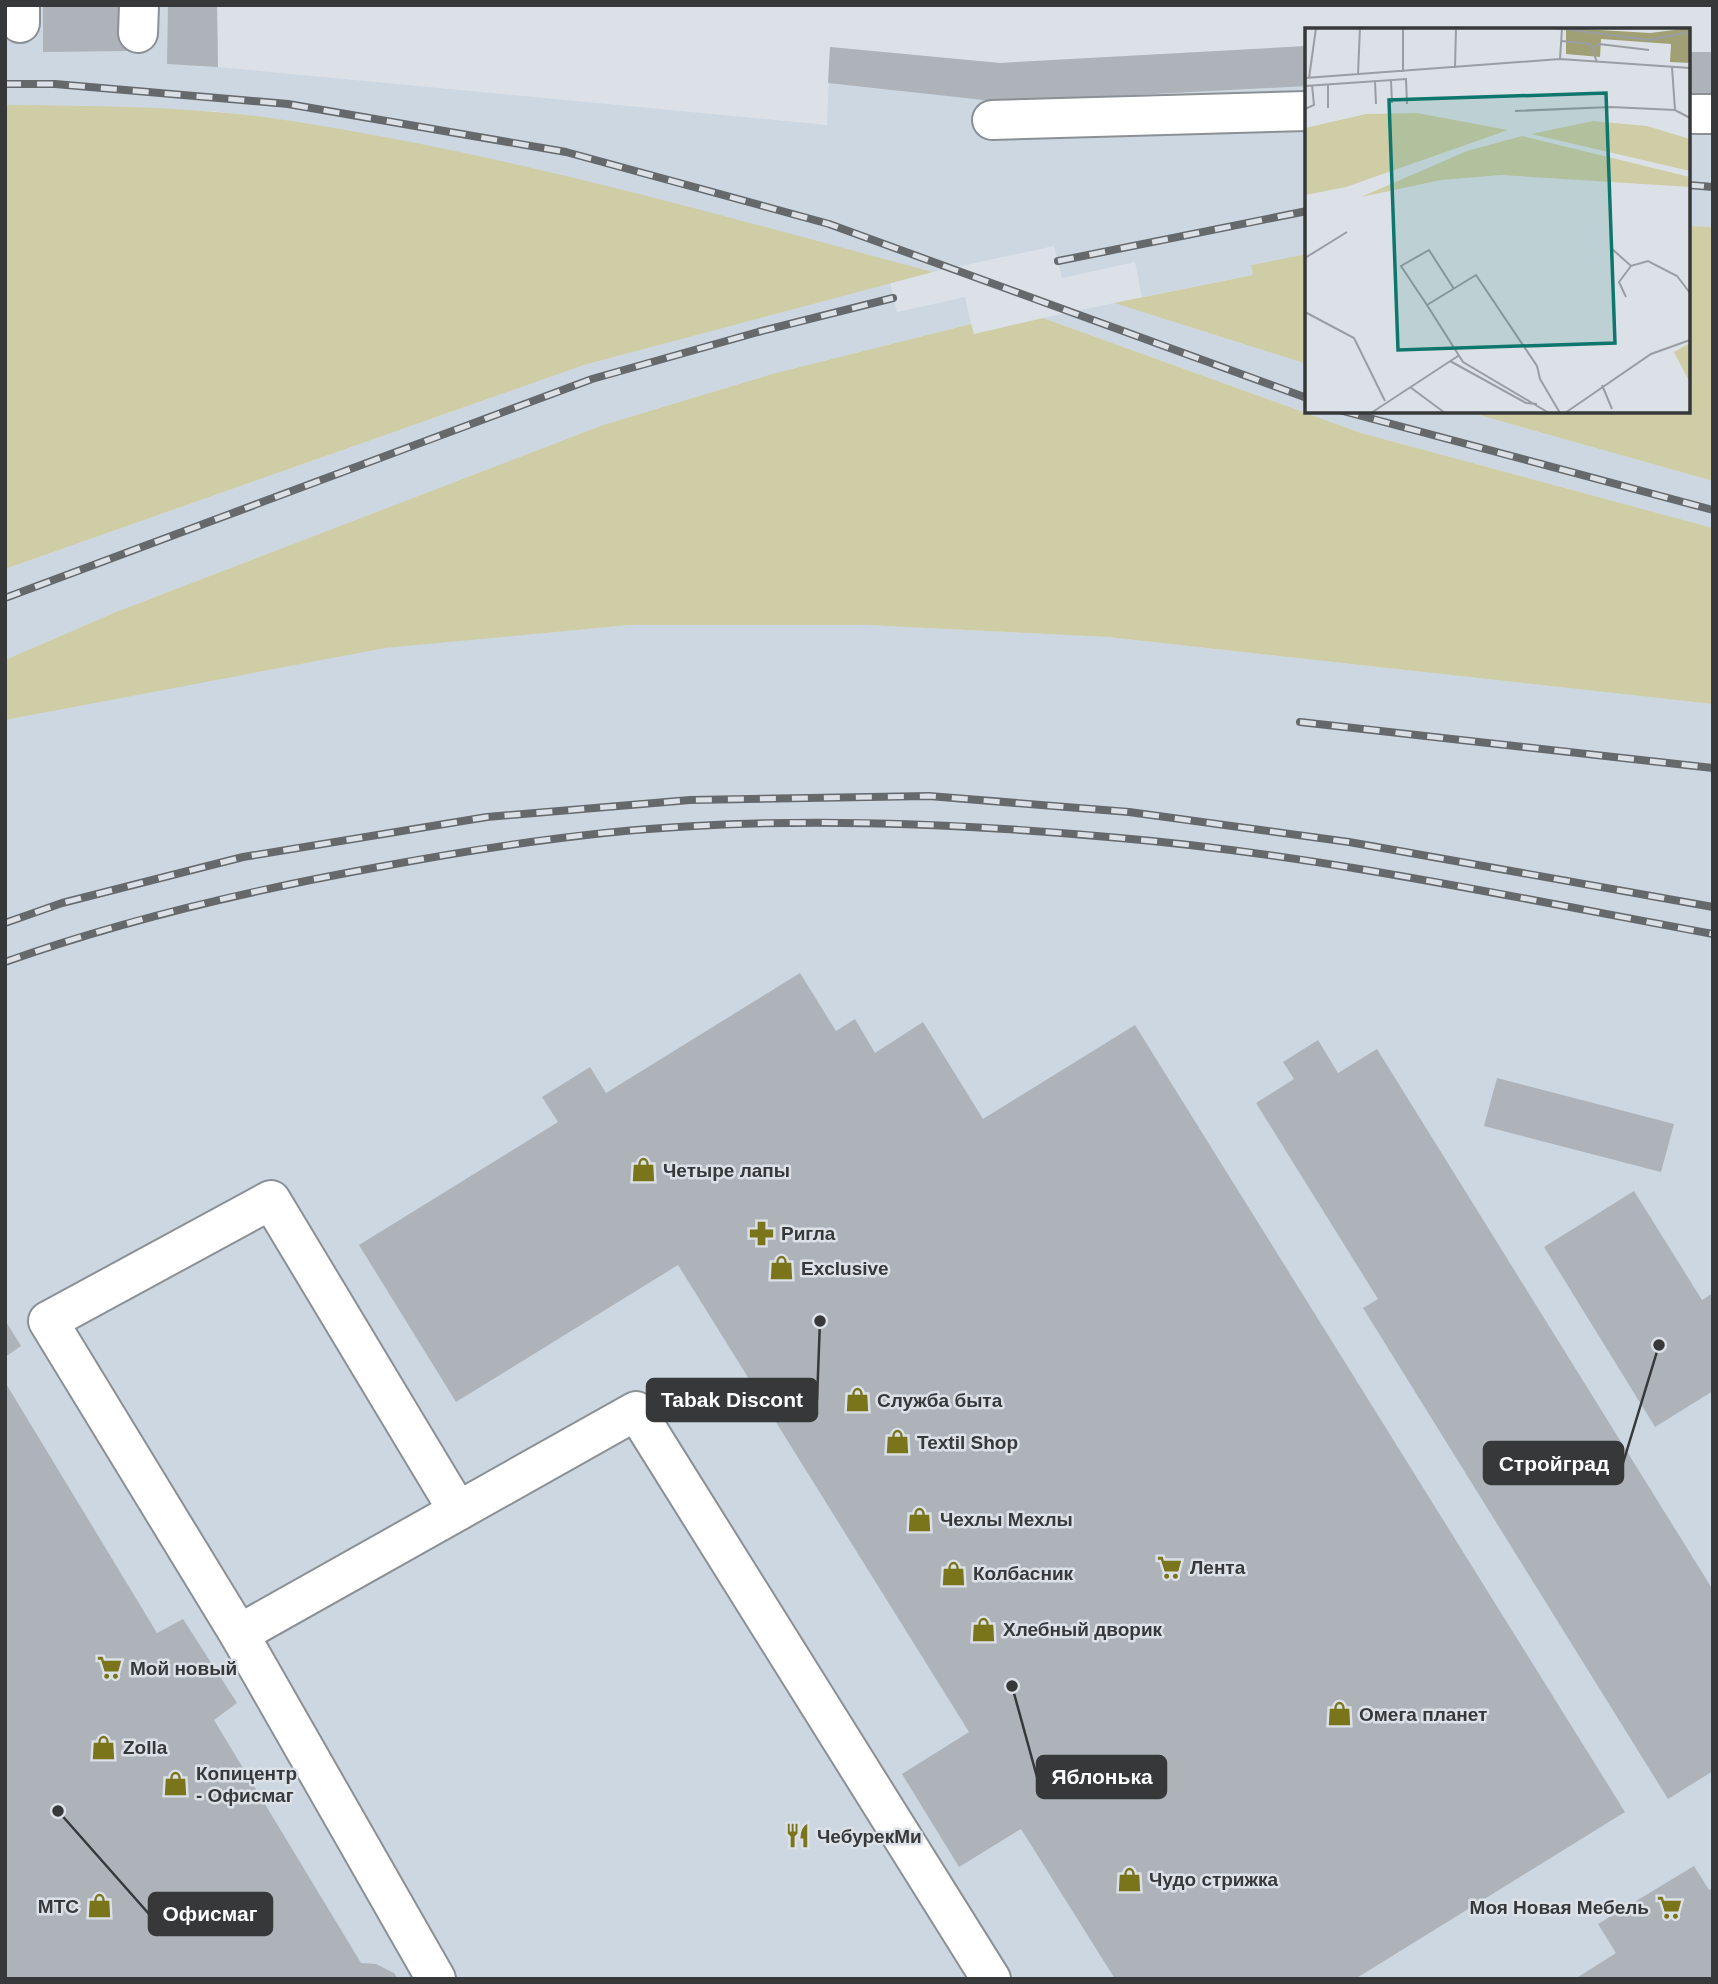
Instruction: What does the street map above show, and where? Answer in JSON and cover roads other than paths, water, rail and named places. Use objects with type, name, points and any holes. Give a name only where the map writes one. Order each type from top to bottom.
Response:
[{"type":"street","points":[[992,120],[1305,111]]},
{"type":"street","points":[[1690,114],[1713,114]]},
{"type":"street","points":[[436,1979],[239,1634],[48,1321],[271,1200],[458,1511]]},
{"type":"street","points":[[239,1634],[636,1411],[991,1979]]},
{"type":"railway","points":[[5,84],[55,84],[288,104],[566,152],[829,224],[1305,397]]},
{"type":"railway","points":[[1690,185],[1713,187]]},
{"type":"railway","points":[[1058,261],[1305,211]]},
{"type":"railway","points":[[5,598],[592,379],[758,332],[893,298]]},
{"type":"railway","points":[[1350,413],[1713,510]]},
{"type":"railway","points":[[1300,722],[1713,768]]},
{"type":"railway","points":[[5,923],[62,903],[243,857],[487,817],[690,800],[929,796],[1129,812],[1349,842],[1713,907]]},
{"type":"railway","points":[[5,962],[193,906],[422,859],[500,846],[617,832],[695,826],[801,823],[961,826],[1067,833],[1269,855],[1418,879],[1713,934]]},
{"type":"place","name":"Четыре лапы","points":[[643,1170]]},
{"type":"place","name":"Ригла","points":[[761,1233]]},
{"type":"place","name":"Exclusive","points":[[781,1268]]},
{"type":"place","name":"Tabak Discont","points":[[820,1321]]},
{"type":"place","name":"Стройград","points":[[1659,1345]]},
{"type":"place","name":"Служба быта","points":[[857,1400]]},
{"type":"place","name":"Textil Shop","points":[[897,1442]]},
{"type":"place","name":"Чехлы Мехлы","points":[[920,1519]]},
{"type":"place","name":"Лента","points":[[1170,1567]]},
{"type":"place","name":"Колбасник","points":[[953,1573]]},
{"type":"place","name":"Хлебный дворик","points":[[983,1629]]},
{"type":"place","name":"Мой новый","points":[[110,1668]]},
{"type":"place","name":"Яблонька","points":[[1012,1686]]},
{"type":"place","name":"Омега планет","points":[[1339,1714]]},
{"type":"place","name":"Zolla","points":[[103,1747]]},
{"type":"place","name":"Копицентр - Офисмаг","points":[[176,1784]]},
{"type":"place","name":"Офисмаг","points":[[58,1811]]},
{"type":"place","name":"ЧебурекМи","points":[[797,1836]]},
{"type":"place","name":"Чудо стрижка","points":[[1129,1879]]},
{"type":"place","name":"МТС","points":[[99,1906]]},
{"type":"place","name":"Моя Новая Мебель","points":[[1669,1907]]}]
